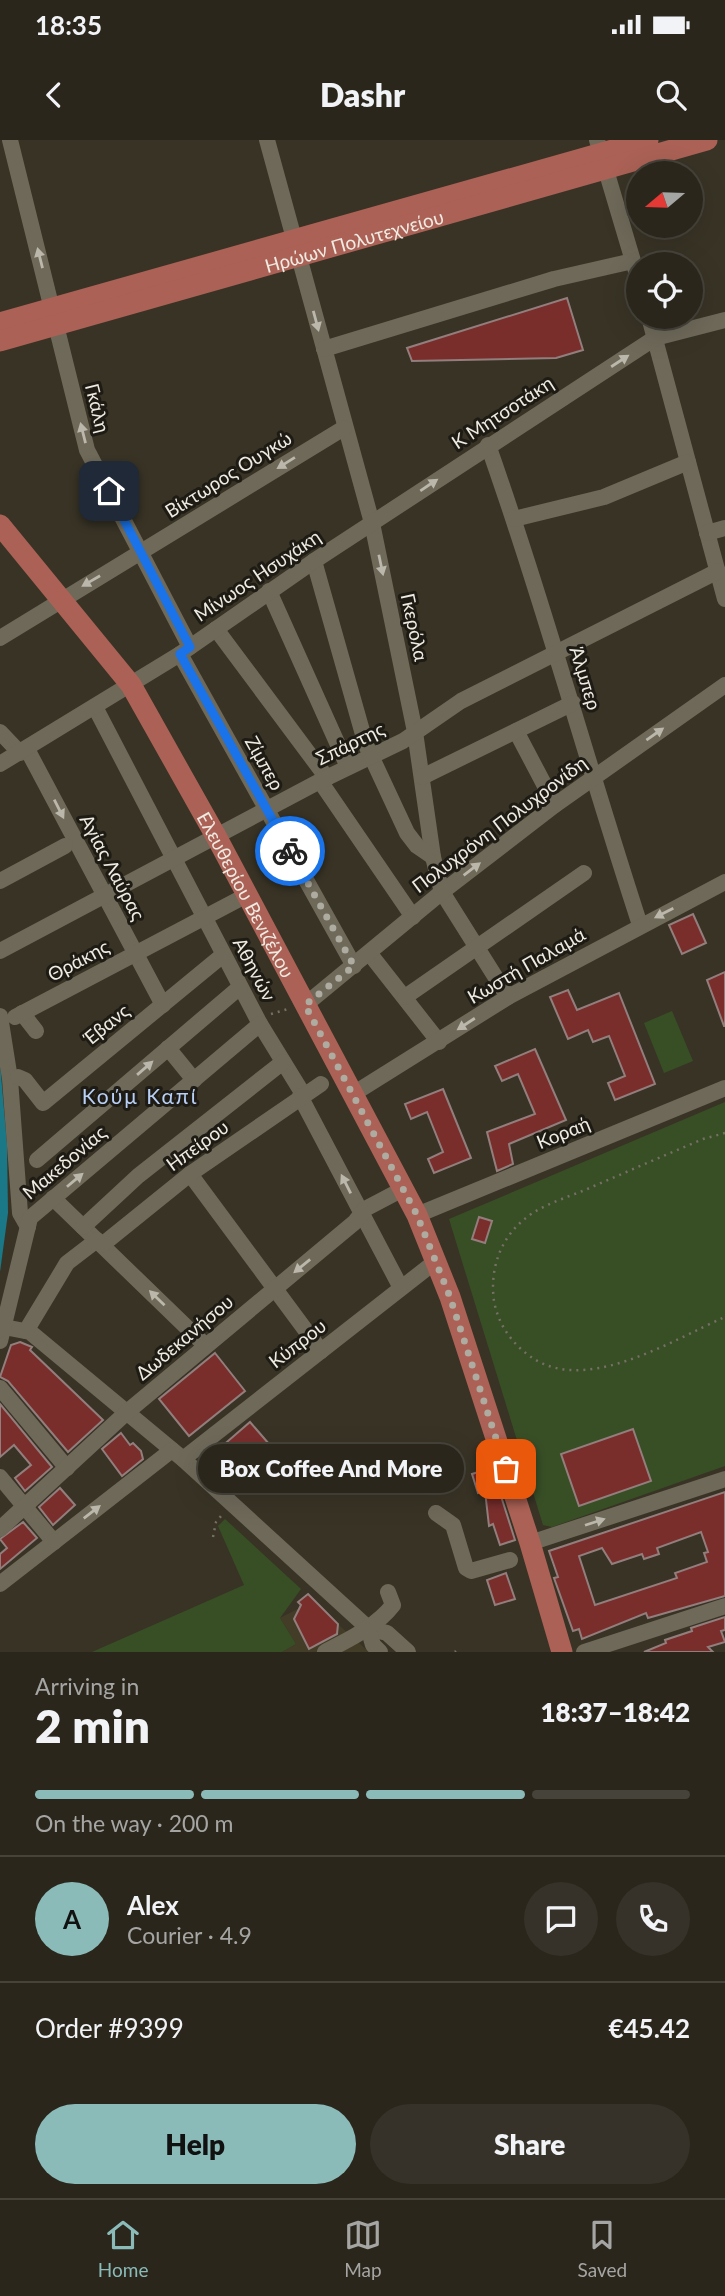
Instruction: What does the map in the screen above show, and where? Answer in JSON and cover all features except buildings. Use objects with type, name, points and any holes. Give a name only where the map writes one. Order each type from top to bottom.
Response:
[{"type":"main road","points":[[601,154],[648,140]]},
{"type":"main road","name":"Ηρώων Πολυτεχνείου","points":[[0,341],[54,316],[296,248],[601,154],[707,140]]},
{"type":"main road","points":[[0,323],[54,316]]},
{"type":"main road","name":"Ελευθερίου Βενιζέλου","points":[[0,525],[131,685],[217,838],[417,1215],[436,1261],[530,1543],[562,1652]]},
{"type":"street","name":"Γκάλη","points":[[10,140],[88,450],[141,552],[185,650]]},
{"type":"street","name":"Γκερόλα","points":[[267,140],[372,523],[415,732],[433,857],[442,891],[508,997]]},
{"type":"street","points":[[601,154],[630,252]]},
{"type":"street","points":[[324,349],[554,279],[626,263]]},
{"type":"street","name":"Κ Μητσοτάκη","points":[[372,523],[655,338],[725,320]]},
{"type":"street","points":[[652,329],[725,599]]},
{"type":"street","name":"Βίκτωρος Ουγκώ","points":[[0,638],[344,428]]},
{"type":"street","name":"Άλμπερ","points":[[488,445],[573,704],[592,778],[640,925]]},
{"type":"street","points":[[514,519],[604,497],[688,462]]},
{"type":"street","name":"Μίνωος Ησυχάκη","points":[[0,764],[131,685],[372,523]]},
{"type":"street","points":[[708,533],[725,528]]},
{"type":"street","points":[[314,561],[371,755],[407,833],[417,846],[433,857]]},
{"type":"street","name":"Σπάρτης","points":[[0,951],[415,732],[461,701],[718,571]]},
{"type":"street","points":[[269,591],[348,767]]},
{"type":"street","points":[[216,629],[324,779],[413,917]]},
{"type":"street","name":"Ζίμπερ","points":[[185,650],[268,811],[354,966]]},
{"type":"street","name":"Πολυχρόνη Πολυχρονίδη","points":[[305,1005],[370,954],[442,891],[592,778],[725,685]]},
{"type":"street","points":[[422,777],[573,704]]},
{"type":"street","name":"Αθηνών","points":[[95,708],[223,955],[302,1095],[401,1288]]},
{"type":"street","points":[[516,731],[555,805]]},
{"type":"street","name":"Αγίας Λαύρας","points":[[0,732],[23,751],[163,1005]]},
{"type":"street","points":[[0,881],[65,846]]},
{"type":"street","points":[[405,997],[584,873]]},
{"type":"street","name":"Κωστή Παλαμά","points":[[353,1094],[508,997],[725,882]]},
{"type":"street","name":"Θράκης","points":[[12,1015],[247,895]]},
{"type":"street","points":[[370,954],[439,1042]]},
{"type":"street","name":"Έβανς","points":[[18,1077],[25,1080],[43,1102],[223,955]]},
{"type":"street","points":[[37,1160],[240,986]]},
{"type":"street","points":[[12,1015],[36,1031]]},
{"type":"street","points":[[12,1015],[10,1079],[20,1213],[28,1227],[2,1334],[26,1331],[177,1454],[368,1628],[387,1633],[408,1652]]},
{"type":"street","name":"Μακεδονίας","points":[[28,1227],[30,1218],[260,1024]]},
{"type":"street","points":[[168,1048],[194,1080]]},
{"type":"street","points":[[83,1227],[138,1176],[283,1062]]},
{"type":"street","name":"Ηπείρου","points":[[26,1331],[67,1263],[321,1084]]},
{"type":"street","name":"Κοραή","points":[[417,1215],[725,1088]]},
{"type":"street","points":[[190,1174],[321,1351]]},
{"type":"street","name":"Δωδεκανήσου","points":[[0,1529],[127,1412],[362,1214],[403,1189]]},
{"type":"street","points":[[53,1198],[206,1346]]},
{"type":"street","name":"Κύπρου","points":[[0,1584],[54,1542],[321,1351],[436,1261]]},
{"type":"street","points":[[0,1388],[67,1468]]},
{"type":"street","points":[[0,1477],[54,1542]]},
{"type":"street","points":[[530,1543],[725,1479]]},
{"type":"street","points":[[436,1513],[453,1525],[466,1568],[471,1571],[510,1560]]},
{"type":"street","points":[[325,1652],[368,1628],[393,1605],[388,1592]]},
{"type":"street","points":[[584,1652],[725,1606]]},
{"type":"street","points":[[368,1628],[373,1645],[380,1652]]},
{"type":"path","points":[[725,1133],[703,1139],[537,1210],[509,1235],[498,1257],[493,1282],[499,1319],[512,1341],[531,1358],[567,1372],[605,1368],[725,1317]]},
{"type":"path","points":[[213,1537],[216,1522],[221,1516]]},
{"type":"shaded area","points":[[313,1601],[369,1652],[282,1652],[296,1644],[280,1618]]},
{"type":"green space","points":[[672,1011],[693,1061],[664,1073],[644,1023]]},
{"type":"green space","points":[[725,1102],[725,1466],[552,1527],[543,1525],[449,1219]]},
{"type":"green space","points":[[225,1519],[301,1589],[280,1618],[296,1644],[282,1652],[92,1652],[244,1585],[218,1526]]},
{"type":"water","points":[[0,1063],[7,1144],[8,1213],[0,1272]]},
{"type":"way so far","points":[[290,851],[354,966],[305,1005],[417,1215],[450,1297],[506,1469]]},
{"type":"place","name":"Box Coffee And More","points":[[506,1469]]},
{"type":"district","name":"Κούμ Καπί","points":[[140,1095]]},
{"type":"route","points":[[109,491],[190,647],[180,654],[290,851]]}]
